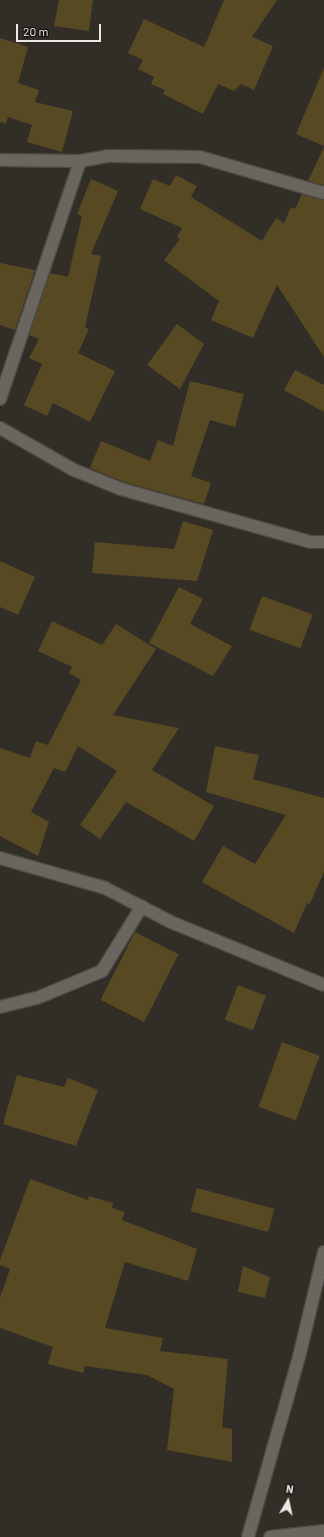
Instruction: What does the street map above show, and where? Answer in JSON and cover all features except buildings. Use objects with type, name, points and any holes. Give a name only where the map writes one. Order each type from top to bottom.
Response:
[{"type":"street","points":[[0,160],[80,161],[108,156],[200,158],[324,193]]},
{"type":"street","points":[[0,399],[80,161]]},
{"type":"street","points":[[0,428],[74,470],[121,489],[311,542],[324,542]]},
{"type":"street","points":[[0,858],[105,888],[171,922],[324,985]]},
{"type":"street","points":[[0,1007],[37,998],[102,971],[142,906]]},
{"type":"street","points":[[248,1537],[299,1357],[324,1252]]},
{"type":"street","points":[[270,1537],[324,1531]]}]
